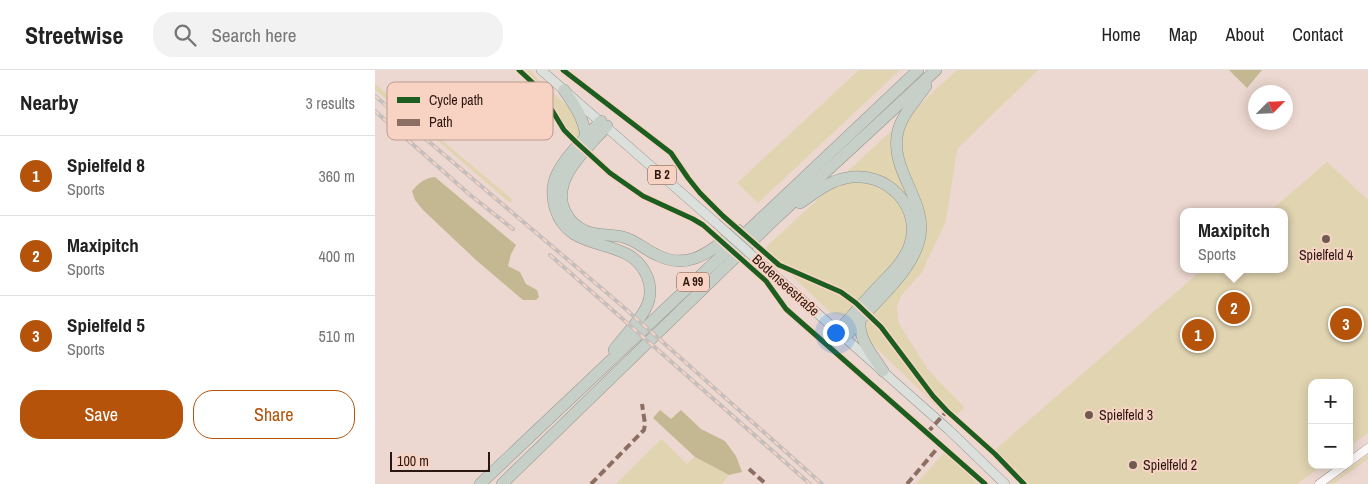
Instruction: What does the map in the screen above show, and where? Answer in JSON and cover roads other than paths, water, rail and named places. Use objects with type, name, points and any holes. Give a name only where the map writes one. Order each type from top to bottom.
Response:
[{"type":"highway","name":"A 99","points":[[480,484],[918,70]]},
{"type":"highway","points":[[870,302],[909,264],[919,240],[920,222],[917,206],[899,166],[896,146],[899,130],[906,115],[936,70]]},
{"type":"highway","name":"A 99","points":[[501,484],[777,217],[936,70]]},
{"type":"highway","points":[[564,90],[580,115],[589,140]]},
{"type":"highway","points":[[603,366],[645,309],[650,293],[649,282],[643,269],[629,254],[579,238],[570,232],[559,220],[553,197],[555,182],[564,163],[576,155],[604,124]]},
{"type":"highway","points":[[576,155],[563,185],[561,197],[564,209],[570,220],[585,231],[626,238],[656,255],[673,261],[691,260],[703,255],[782,198]]},
{"type":"highway","points":[[777,217],[829,184],[845,178],[866,177],[881,180],[895,190],[909,209],[912,221],[909,246],[895,269],[859,317],[842,334]]},
{"type":"highway","points":[[859,317],[864,343],[883,371]]},
{"type":"main road","name":"Bodenseestraße","points":[[541,70],[842,334],[1005,484]]},
{"type":"street","points":[[1353,459],[1368,448]]},
{"type":"street","points":[[1319,484],[1340,469]]},
{"type":"railway","points":[[375,96],[387,106]]},
{"type":"railway","points":[[375,111],[387,122]]},
{"type":"railway","points":[[408,140],[469,194],[513,229]]},
{"type":"railway","points":[[427,140],[620,304],[822,484]]},
{"type":"railway","points":[[550,255],[810,484]]},
{"type":"place","name":"Spielfeld 4","points":[[1326,239]]},
{"type":"place","name":"Maxipitch","points":[[1234,308]]},
{"type":"place","name":"Spielfeld 5","points":[[1346,324]]},
{"type":"place","name":"Spielfeld 8","points":[[1198,335]]},
{"type":"place","name":"Spielfeld 3","points":[[1089,415]]},
{"type":"place","name":"Spielfeld 2","points":[[1133,465]]}]
